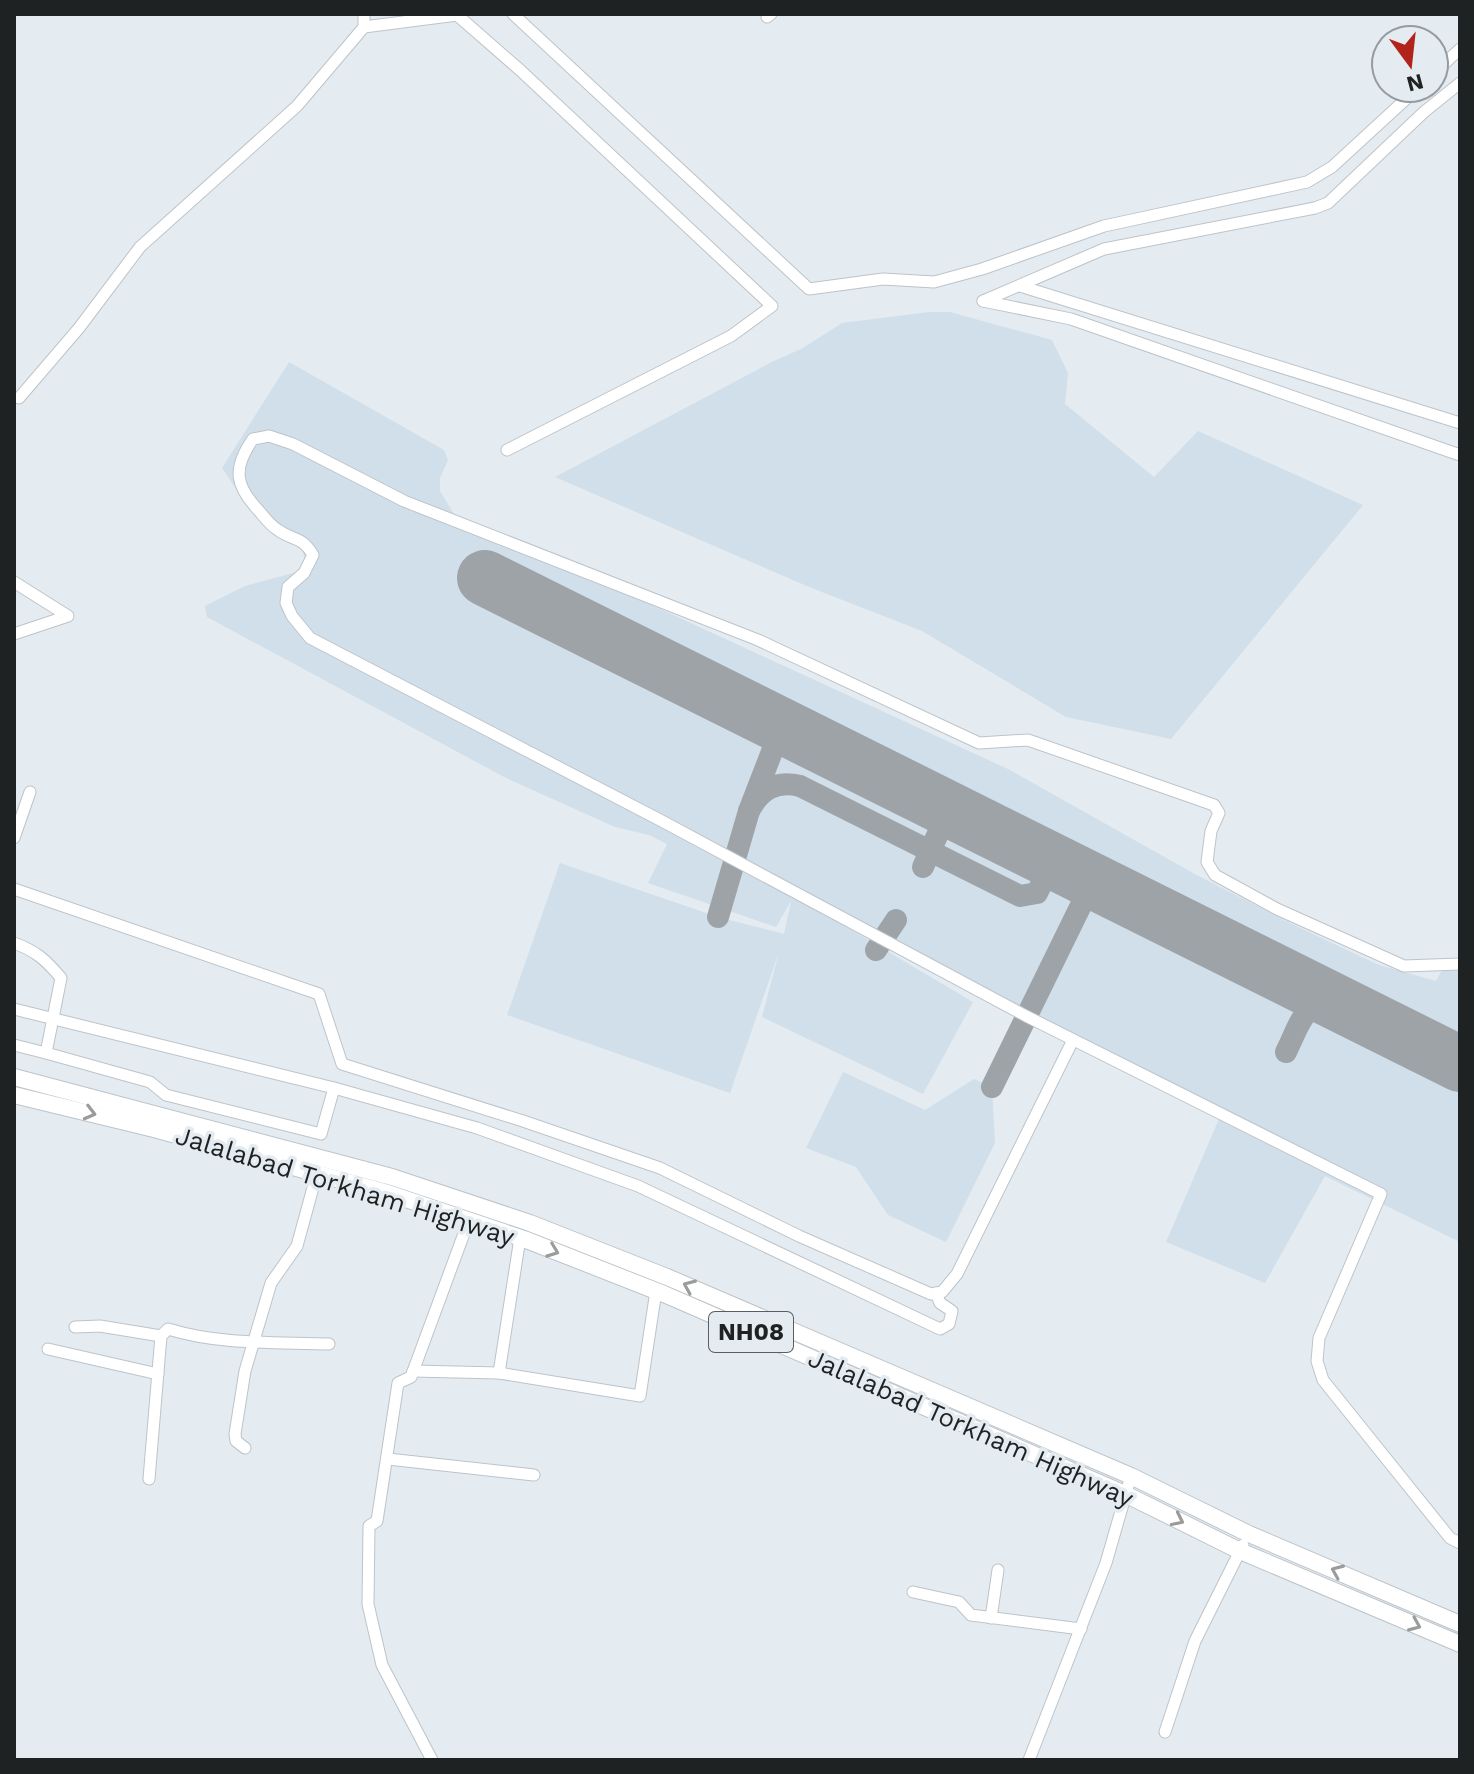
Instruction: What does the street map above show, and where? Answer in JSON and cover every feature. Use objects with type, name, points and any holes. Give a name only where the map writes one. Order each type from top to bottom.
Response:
[{"type":"highway","name":"NH08","points":[[14,1077],[392,1177],[530,1223],[667,1277],[1131,1476],[1249,1534],[1460,1624]]},
{"type":"highway","name":"Jalalabad Torkham Highway","points":[[14,1095],[154,1129],[388,1193],[520,1238],[656,1291],[1125,1494],[1240,1551],[1460,1644]]},
{"type":"street","points":[[19,398],[79,328],[140,247],[297,106],[364,27],[364,14]]},
{"type":"street","points":[[513,14],[809,289],[883,279],[934,282],[982,269],[1104,226],[1307,182],[1332,167],[1401,104]]},
{"type":"street","points":[[364,27],[457,15],[772,306],[731,336],[507,450]]},
{"type":"street","points":[[1460,83],[1424,112],[1328,203],[1104,249],[983,301],[1071,319],[1460,455]]},
{"type":"street","points":[[1020,286],[1460,423]]},
{"type":"street","points":[[1460,964],[1404,966],[1277,909],[1215,875],[1207,862],[1211,831],[1219,813],[1214,805],[1028,740],[979,743],[758,640],[404,501],[293,444],[269,436],[253,439],[242,456],[240,475],[243,494],[277,530],[306,543],[313,555],[304,573],[288,587],[286,603],[292,616],[310,638],[1073,1040],[1381,1194],[1319,1338],[1317,1361],[1323,1380],[1450,1538],[1460,1543]]},
{"type":"street","points":[[14,582],[68,616],[14,634]]},
{"type":"street","points":[[14,838],[30,792]]},
{"type":"street","points":[[14,889],[319,994],[342,1064],[660,1168],[900,1283],[931,1294],[942,1292],[957,1274],[1073,1040]]},
{"type":"street","points":[[14,943],[44,958],[61,978],[46,1053]]},
{"type":"street","points":[[14,1009],[334,1088],[477,1128],[638,1186],[940,1329],[949,1324],[952,1311],[940,1303],[936,1293]]},
{"type":"street","points":[[14,1045],[150,1082],[166,1095],[321,1134],[334,1088]]},
{"type":"street","points":[[245,1448],[236,1441],[235,1434],[245,1371],[271,1283],[297,1246],[317,1173]]},
{"type":"street","points":[[432,1760],[382,1665],[368,1604],[368,1534],[369,1526],[377,1521],[398,1383],[411,1377],[469,1220]]},
{"type":"street","points":[[499,1373],[520,1238]]},
{"type":"street","points":[[413,1371],[499,1373],[640,1396],[656,1291]]},
{"type":"street","points":[[75,1327],[100,1326],[161,1336]]},
{"type":"street","points":[[149,1479],[161,1336],[168,1329],[192,1337],[329,1344]]},
{"type":"street","points":[[48,1349],[158,1374]]},
{"type":"street","points":[[388,1459],[534,1475]]},
{"type":"street","points":[[1029,1760],[1106,1563],[1131,1476]]},
{"type":"street","points":[[1165,1732],[1195,1641],[1249,1534]]},
{"type":"street","points":[[991,1618],[998,1570]]},
{"type":"street","points":[[913,1592],[959,1602],[971,1615],[1081,1629]]},
{"type":"shaded area","points":[[950,312],[1052,340],[1068,373],[1065,404],[1154,477],[1198,431],[1363,505],[1171,739],[1066,717],[922,631],[809,587],[555,477],[803,348],[842,323]]},
{"type":"shaded area","points":[[289,362],[444,450],[448,460],[440,478],[440,491],[454,514],[1008,769],[1193,873],[1379,965],[1436,981],[1442,970],[1460,971],[1460,1242],[1325,1176],[1265,1283],[1166,1242],[1219,1119],[826,915],[973,1002],[923,1094],[762,1017],[779,952],[730,1093],[507,1015],[560,863],[718,917],[784,934],[791,901],[776,927],[648,883],[667,844],[649,835],[615,827],[506,778],[207,617],[205,606],[245,586],[293,573],[305,562],[299,545],[251,511],[222,468]]},
{"type":"shaded area","points":[[843,1072],[925,1110],[974,1079],[992,1087],[995,1143],[946,1242],[888,1215],[856,1167],[806,1148]]},
{"type":"taxiway","points":[[766,717],[775,729],[776,739]]},
{"type":"taxiway","points":[[718,917],[749,811],[778,736],[791,730]]},
{"type":"taxiway","points":[[749,811],[758,797],[770,788],[783,784],[800,786],[1020,896],[1037,893],[1053,861]]},
{"type":"taxiway","points":[[930,800],[941,807],[945,818]]},
{"type":"taxiway","points":[[923,867],[945,818],[960,814]]},
{"type":"taxiway","points":[[1076,871],[1087,882],[1086,895]]},
{"type":"taxiway","points":[[992,1087],[1086,895],[1095,888],[1112,890]]},
{"type":"taxiway","points":[[876,950],[896,920]]},
{"type":"taxiway","points":[[1274,972],[1300,993],[1305,1014]]},
{"type":"taxiway","points":[[1286,1052],[1306,1013],[1322,1004],[1347,1007]]},
{"type":"runway","points":[[485,578],[1460,1064]]}]
